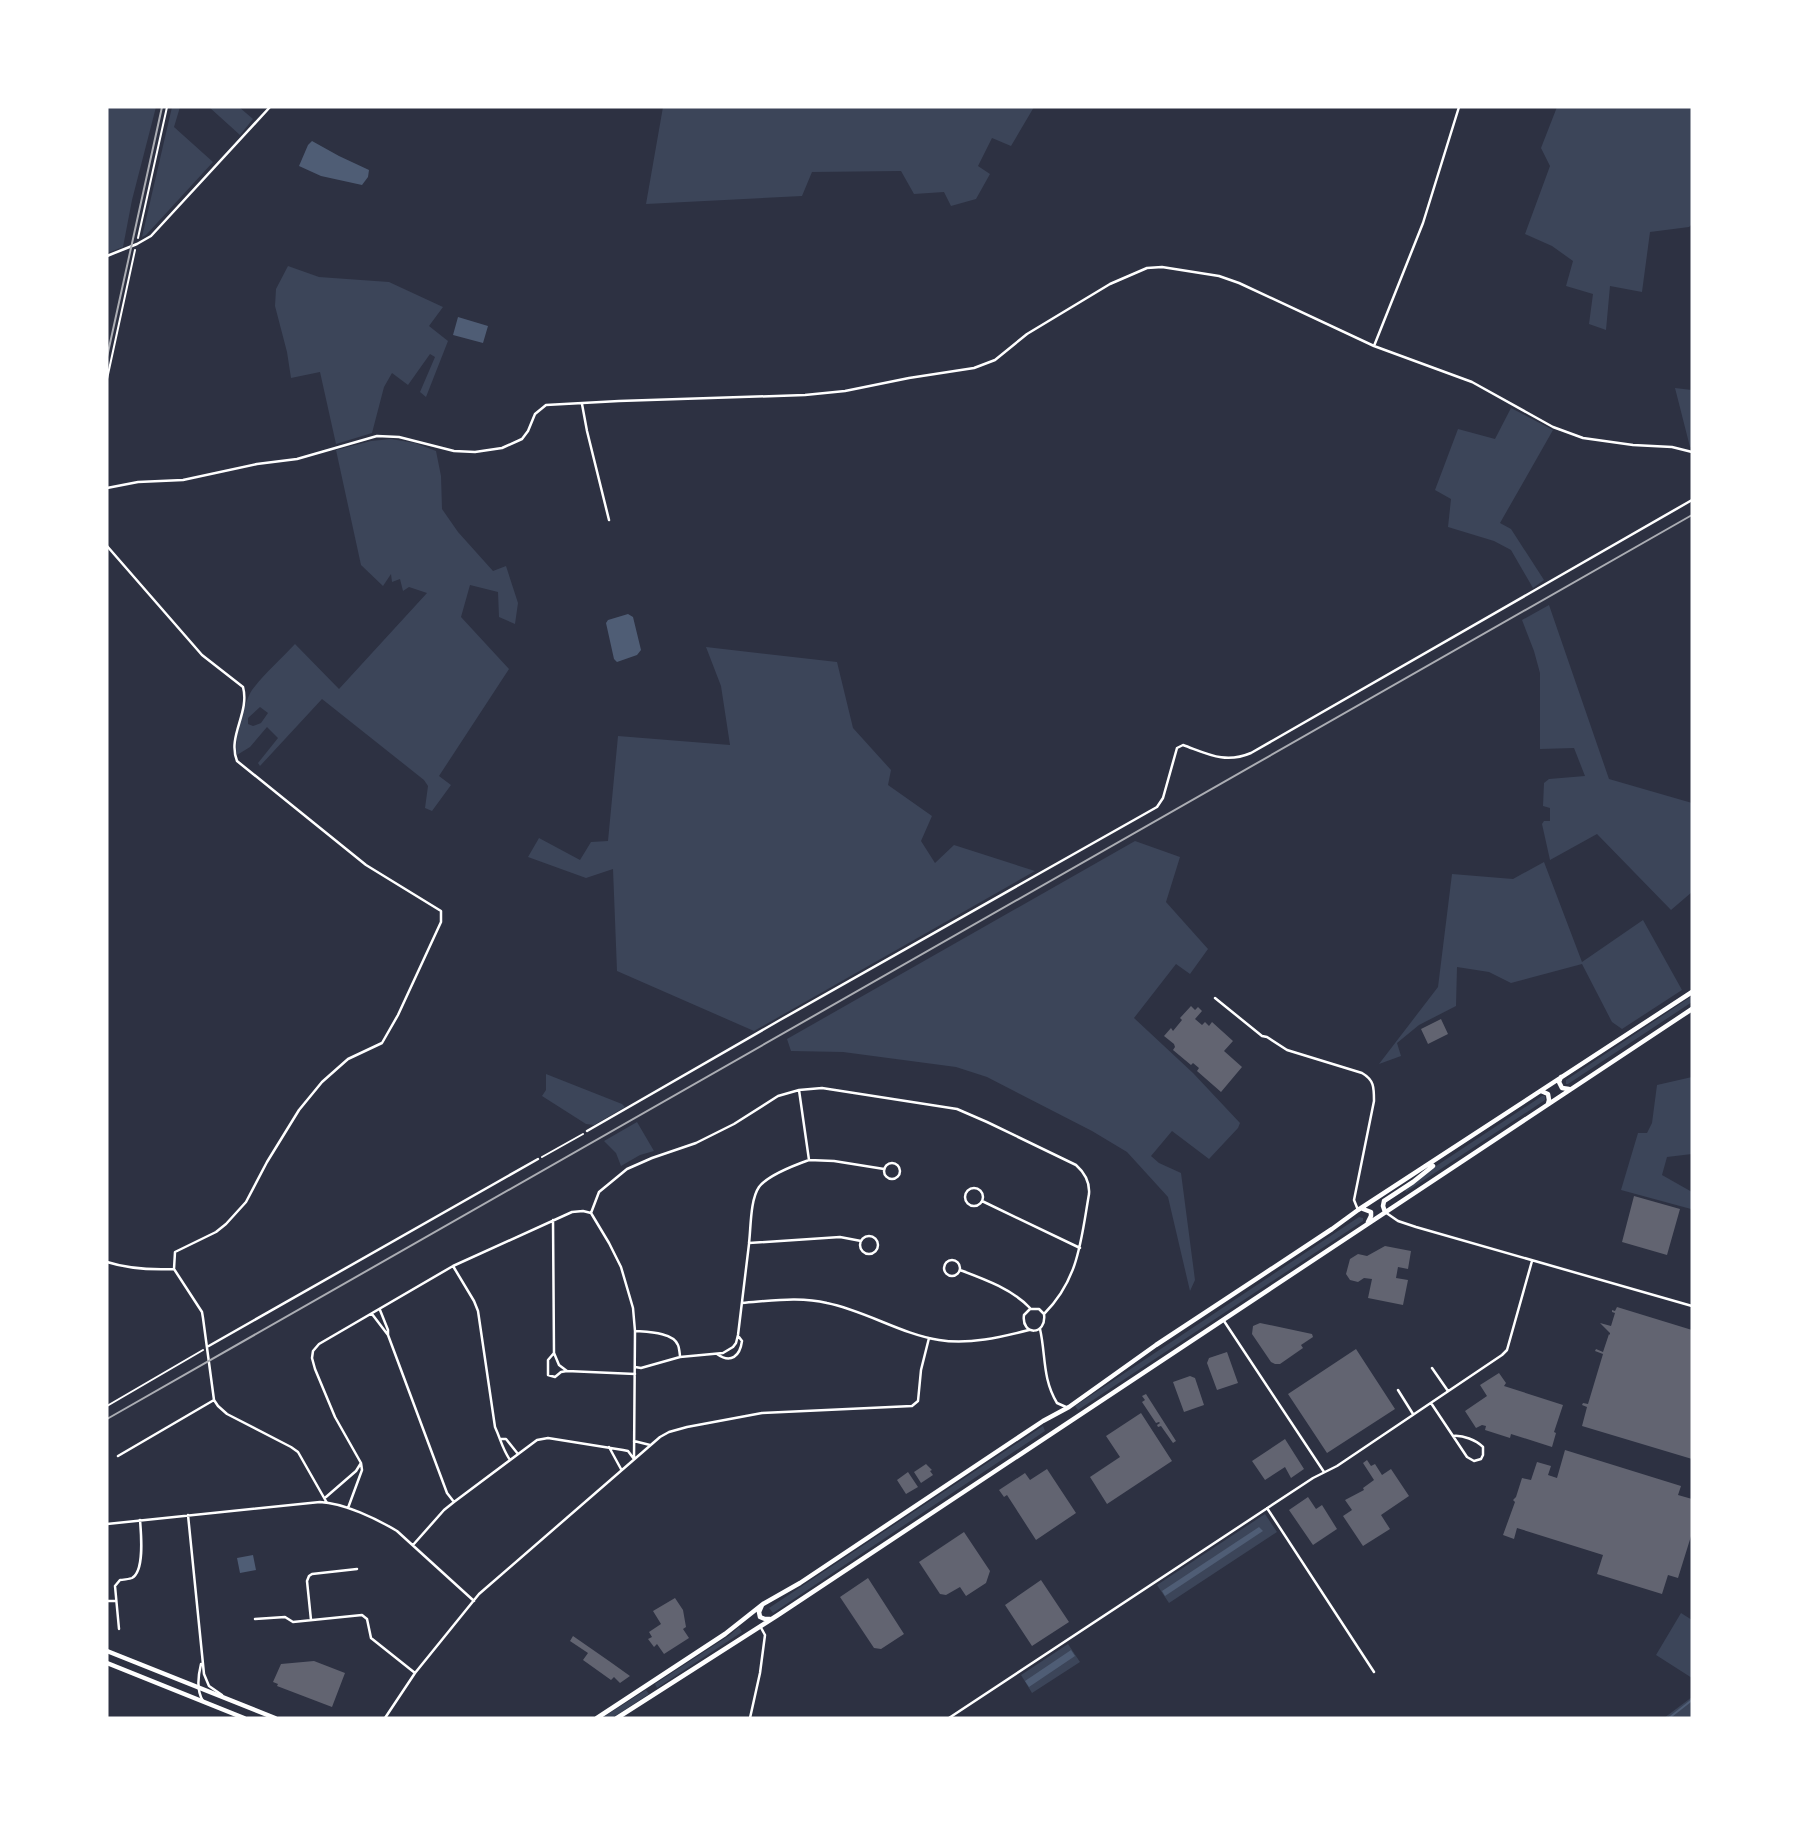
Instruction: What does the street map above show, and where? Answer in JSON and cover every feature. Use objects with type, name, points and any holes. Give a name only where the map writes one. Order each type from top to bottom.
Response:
[{"type":"main road","points":[[597,1718],[725,1634],[763,1604],[800,1583],[1043,1421],[1069,1407],[1146,1352],[1360,1209],[1692,992]]},
{"type":"main road","points":[[617,1718],[771,1619],[1692,1009]]},
{"type":"main road","points":[[1561,1077],[1559,1082],[1562,1088],[1570,1090]]},
{"type":"main road","points":[[1541,1091],[1548,1094],[1547,1104]]},
{"type":"main road","points":[[1385,1212],[1382,1204],[1386,1198],[1413,1182],[1441,1158]]},
{"type":"main road","points":[[1360,1209],[1368,1211],[1371,1216],[1363,1228]]},
{"type":"main road","points":[[763,1604],[760,1617],[771,1619]]},
{"type":"main road","points":[[107,1651],[275,1718]]},
{"type":"main road","points":[[107,1663],[244,1718]]},
{"type":"main road","points":[[653,1681],[651,1687],[658,1692]]},
{"type":"street","points":[[107,256],[137,244],[158,229],[270,107]]},
{"type":"street","points":[[1374,346],[1423,223],[1459,107]]},
{"type":"street","points":[[107,488],[138,482],[183,480],[297,458],[377,436],[399,437],[454,451],[475,452],[502,448],[522,439],[535,414],[546,405],[805,396],[974,368],[995,360],[1027,334],[1110,284],[1147,268],[1162,267],[1219,276],[1239,283],[1374,346],[1472,383],[1553,427],[1583,438],[1672,447],[1692,452]]},
{"type":"street","points":[[582,403],[609,520]]},
{"type":"street","points":[[587,1132],[1157,807],[1163,798],[1177,748],[1180,746],[1219,758],[1231,759],[1251,753],[1692,500]]},
{"type":"street","points":[[107,546],[202,655],[243,687],[244,705],[234,742],[237,761],[366,865],[438,908],[442,915],[398,1015],[382,1043],[348,1059],[322,1082],[299,1110],[246,1202],[222,1229],[175,1252],[174,1269],[202,1312],[214,1400],[227,1413],[298,1452],[326,1500]]},
{"type":"street","points":[[1214,998],[1262,1036],[1287,1050],[1370,1077],[1374,1101],[1354,1200],[1360,1209]]},
{"type":"street","points":[[590,1213],[598,1192],[627,1169],[696,1143],[778,1097],[799,1090],[822,1088],[957,1109],[1076,1165],[1086,1175],[1090,1188],[1077,1260],[1055,1303],[1044,1314]]},
{"type":"street","points":[[799,1090],[809,1160]]},
{"type":"street","points":[[207,1348],[538,1159]]},
{"type":"street","points":[[635,1367],[680,1357],[717,1354],[733,1347],[738,1335],[753,1204],[759,1188],[768,1179],[809,1160],[884,1169]]},
{"type":"street","points":[[888,1163],[894,1163],[899,1167],[900,1173],[896,1178],[890,1179],[885,1175],[884,1169],[888,1163]]},
{"type":"street","points":[[977,1189],[982,1193],[982,1201],[979,1205],[970,1205],[966,1200],[967,1193],[977,1189]]},
{"type":"street","points":[[982,1201],[1080,1248]]},
{"type":"street","points":[[348,1508],[362,1470],[331,1408],[312,1358],[313,1351],[319,1344],[453,1266],[572,1212],[590,1213],[613,1252],[626,1282],[633,1308],[634,1459]]},
{"type":"street","points":[[1385,1212],[1398,1221],[1692,1306]]},
{"type":"street","points":[[553,1220],[554,1353],[559,1365],[567,1371]]},
{"type":"street","points":[[866,1236],[872,1236],[877,1241],[878,1248],[867,1253],[861,1248],[861,1241],[866,1236]]},
{"type":"street","points":[[749,1243],[840,1237],[861,1241]]},
{"type":"street","points":[[955,1260],[960,1270],[955,1275],[947,1275],[943,1268],[948,1261],[955,1260]]},
{"type":"street","points":[[949,1718],[1502,1355],[1507,1350],[1532,1261]]},
{"type":"street","points":[[107,1262],[135,1268],[174,1269]]},
{"type":"street","points":[[453,1266],[478,1311],[495,1427],[500,1445],[510,1460]]},
{"type":"street","points":[[960,1270],[998,1286],[1030,1309]]},
{"type":"street","points":[[742,1303],[808,1300],[826,1302],[929,1338],[949,1341],[1040,1329]]},
{"type":"street","points":[[380,1309],[388,1335]]},
{"type":"street","points":[[1029,1330],[1023,1320],[1025,1312],[1039,1309],[1044,1314],[1045,1322],[1040,1329],[1046,1374],[1057,1404],[1054,1416]]},
{"type":"street","points":[[372,1314],[388,1335],[447,1493],[454,1502]]},
{"type":"street","points":[[1222,1319],[1324,1472]]},
{"type":"street","points":[[635,1331],[672,1338],[679,1346],[680,1357]]},
{"type":"street","points":[[717,1354],[722,1357],[736,1357],[742,1341],[738,1335]]},
{"type":"street","points":[[386,1718],[415,1674],[474,1601],[621,1470],[668,1432],[762,1413],[912,1406],[918,1401],[921,1370],[929,1338]]},
{"type":"street","points":[[554,1353],[548,1360],[548,1375],[555,1377],[567,1371],[635,1374]]},
{"type":"street","points":[[1432,1367],[1448,1391]]},
{"type":"street","points":[[1398,1390],[1413,1415]]},
{"type":"street","points":[[118,1455],[214,1400]]},
{"type":"street","points":[[1431,1403],[1457,1445],[1467,1457],[1474,1461],[1481,1458],[1483,1447],[1479,1443],[1453,1436]]},
{"type":"street","points":[[1057,1404],[1069,1407]]},
{"type":"street","points":[[413,1545],[444,1510],[537,1440],[548,1438],[609,1447],[628,1451],[634,1459]]},
{"type":"street","points":[[500,1439],[506,1439],[518,1454]]},
{"type":"street","points":[[634,1441],[650,1445]]},
{"type":"street","points":[[609,1447],[621,1470]]},
{"type":"street","points":[[326,1500],[356,1471],[360,1463]]},
{"type":"street","points":[[107,1524],[326,1500],[388,1525],[474,1601]]},
{"type":"street","points":[[1267,1508],[1374,1672]]},
{"type":"street","points":[[188,1515],[202,1661],[207,1684],[225,1698]]},
{"type":"street","points":[[119,1629],[115,1586],[120,1580],[131,1579],[136,1574],[143,1549],[140,1520]]},
{"type":"street","points":[[311,1620],[307,1581],[309,1576],[357,1569]]},
{"type":"street","points":[[107,1601],[116,1601]]},
{"type":"street","points":[[255,1619],[285,1617],[293,1622],[362,1615],[367,1619],[371,1638],[415,1674]]},
{"type":"street","points":[[750,1718],[765,1635],[760,1625]]},
{"type":"street","points":[[202,1661],[198,1687],[204,1702]]},
{"type":"street","points":[[187,1683],[198,1677]]},
{"type":"path","points":[[107,379],[167,107]]},
{"type":"path","points":[[538,1159],[587,1132]]},
{"type":"path","points":[[107,1406],[207,1348]]},
{"type":"shaded area","points":[[107,107],[156,107],[123,247],[107,253]]},
{"type":"shaded area","points":[[172,107],[180,107],[174,127],[213,162],[142,237]]},
{"type":"shaded area","points":[[209,107],[239,107],[253,119],[240,135]]},
{"type":"shaded area","points":[[663,107],[1034,107],[1011,146],[992,138],[978,166],[990,174],[976,199],[951,206],[944,192],[914,194],[901,171],[812,172],[802,196],[646,204]]},
{"type":"shaded area","points":[[1557,107],[1692,107],[1692,224],[1689,227],[1650,232],[1642,292],[1610,286],[1606,330],[1589,324],[1593,294],[1566,286],[1573,261],[1552,246],[1525,234],[1550,166],[1541,148]]},
{"type":"shaded area","points":[[312,141],[369,170],[362,185],[321,176],[299,166]]},
{"type":"shaded area","points":[[288,266],[319,277],[389,282],[443,307],[429,326],[448,341],[426,397],[420,392],[435,357],[430,354],[408,385],[392,373],[384,387],[372,433],[336,444],[320,372],[291,378],[275,306],[276,289]]},
{"type":"shaded area","points":[[458,317],[488,326],[483,343],[453,335]]},
{"type":"shaded area","points":[[1675,388],[1692,390],[1692,448],[1690,447]]},
{"type":"shaded area","points":[[1511,408],[1553,430],[1500,523],[1511,529],[1544,580],[1533,588],[1511,550],[1494,541],[1448,527],[1451,499],[1435,490],[1458,429],[1495,439]]},
{"type":"shaded area","points":[[391,439],[415,443],[436,451],[441,476],[442,509],[458,532],[493,571],[506,566],[518,603],[515,624],[499,617],[498,592],[470,585],[461,617],[509,669],[439,776],[451,785],[432,811],[425,808],[428,786],[424,780],[322,699],[260,766],[258,763],[278,738],[267,727],[250,747],[237,755],[236,749],[249,695],[295,644],[339,689],[427,593],[409,587],[403,591],[400,579],[392,582],[391,574],[383,586],[361,565],[336,450]],"holes":[[[260,707],[268,713],[261,723],[253,726],[248,724],[248,718]]]},
{"type":"shaded area","points":[[1549,605],[1609,779],[1692,803],[1692,892],[1671,910],[1597,834],[1550,860],[1542,824],[1544,821],[1550,821],[1550,808],[1543,806],[1544,783],[1549,779],[1585,776],[1574,748],[1540,749],[1540,673],[1522,620]]},
{"type":"shaded area","points":[[628,614],[633,617],[641,650],[637,655],[617,662],[606,623]]},
{"type":"shaded area","points":[[706,647],[837,662],[853,728],[891,770],[888,785],[932,816],[921,841],[935,863],[954,845],[1035,871],[754,1031],[617,971],[613,869],[586,878],[528,857],[539,838],[580,860],[591,842],[608,841],[618,736],[730,745],[721,686]]},
{"type":"shaded area","points":[[1135,841],[1180,857],[1166,902],[1208,949],[1190,974],[1176,964],[1134,1018],[1193,1073],[1240,1123],[1209,1159],[1172,1131],[1151,1156],[1159,1163],[1181,1173],[1195,1280],[1190,1291],[1168,1197],[1127,1152],[987,1077],[956,1067],[843,1052],[791,1051],[787,1039]]},
{"type":"shaded area","points":[[1544,862],[1582,962],[1643,920],[1682,990],[1622,1029],[1612,1022],[1582,964],[1511,983],[1489,972],[1457,967],[1456,1006],[1419,1025],[1397,1043],[1401,1056],[1379,1064],[1438,987],[1452,874],[1513,879]]},
{"type":"shaded area","points":[[1692,996],[1692,1002],[1566,1084],[1566,1080]]},
{"type":"shaded area","points":[[546,1074],[625,1107],[594,1125],[586,1124],[542,1096],[546,1090]]},
{"type":"shaded area","points":[[1692,1077],[1692,1154],[1667,1157],[1662,1175],[1692,1192],[1691,1209],[1621,1190],[1638,1133],[1647,1133],[1652,1123],[1657,1085]]},
{"type":"shaded area","points":[[1545,1096],[1545,1100],[1406,1192],[1405,1190],[1430,1170]]},
{"type":"shaded area","points":[[637,1122],[654,1151],[640,1155],[621,1166],[616,1153],[604,1141]]},
{"type":"shaded area","points":[[1359,1217],[1363,1218],[1363,1221],[1078,1410],[1075,1406]]},
{"type":"shaded area","points":[[1043,1426],[1045,1431],[773,1613],[769,1608]]},
{"type":"shaded area","points":[[1265,1514],[1277,1532],[1169,1603],[1157,1585]]},
{"type":"shaded area","points":[[1259,1527],[1263,1531],[1165,1596],[1162,1591]]},
{"type":"shaded area","points":[[253,1555],[256,1570],[240,1573],[237,1558]]},
{"type":"shaded area","points":[[1681,1613],[1692,1620],[1692,1678],[1656,1655]]},
{"type":"shaded area","points":[[739,1627],[742,1632],[657,1688],[655,1684]]},
{"type":"shaded area","points":[[1068,1644],[1080,1662],[1032,1693],[1021,1675]]},
{"type":"shaded area","points":[[1071,1650],[1075,1656],[1029,1687],[1025,1681]]},
{"type":"shaded area","points":[[646,1690],[649,1694],[612,1718],[602,1718]]},
{"type":"shaded area","points":[[1692,1697],[1692,1718],[1664,1718]]},
{"type":"building","points":[[1191,1006],[1202,1011],[1195,1019],[1202,1025],[1205,1022],[1209,1026],[1212,1022],[1233,1041],[1224,1051],[1242,1067],[1221,1092],[1197,1071],[1199,1068],[1173,1050],[1174,1044],[1164,1036],[1171,1028],[1173,1031]]},
{"type":"building","points":[[1441,1019],[1448,1034],[1428,1044],[1421,1029]]},
{"type":"building","points":[[1634,1196],[1680,1209],[1667,1255],[1622,1242]]},
{"type":"building","points":[[1385,1246],[1411,1251],[1408,1269],[1398,1267],[1396,1278],[1408,1280],[1403,1305],[1368,1298],[1372,1279],[1364,1278],[1358,1282],[1350,1280],[1346,1274],[1350,1259],[1358,1254],[1367,1256]]},
{"type":"building","points":[[1617,1307],[1692,1330],[1692,1459],[1582,1426],[1587,1407],[1582,1405],[1588,1404],[1603,1354],[1595,1351],[1596,1349],[1603,1352],[1610,1335],[1600,1323],[1611,1326],[1615,1313],[1612,1310],[1615,1311]]},
{"type":"building","points":[[1260,1323],[1312,1334],[1313,1337],[1301,1345],[1303,1348],[1280,1364],[1275,1364],[1252,1334],[1253,1326]]},
{"type":"building","points":[[1356,1349],[1395,1409],[1327,1453],[1288,1394]]},
{"type":"building","points":[[1227,1352],[1238,1383],[1217,1390],[1207,1363],[1209,1358]]},
{"type":"building","points":[[1499,1373],[1506,1383],[1504,1386],[1563,1405],[1552,1447],[1511,1434],[1510,1438],[1485,1430],[1486,1426],[1482,1425],[1476,1428],[1465,1411],[1487,1396],[1480,1385]]},
{"type":"building","points":[[1190,1376],[1195,1378],[1204,1405],[1184,1412],[1173,1382]]},
{"type":"building","points":[[1146,1394],[1176,1441],[1173,1443],[1161,1426],[1158,1427],[1160,1423],[1156,1423],[1142,1402],[1145,1400],[1142,1396]]},
{"type":"building","points":[[1141,1413],[1172,1461],[1107,1504],[1090,1477],[1120,1457],[1106,1436]]},
{"type":"building","points":[[1285,1439],[1304,1469],[1291,1478],[1285,1467],[1265,1480],[1252,1461]]},
{"type":"building","points":[[1565,1450],[1681,1486],[1678,1495],[1692,1499],[1692,1533],[1678,1578],[1668,1575],[1662,1594],[1597,1574],[1603,1555],[1517,1528],[1514,1539],[1503,1535],[1522,1478],[1531,1480],[1537,1462],[1551,1466],[1548,1475],[1557,1478]]},
{"type":"building","points":[[1367,1460],[1371,1466],[1375,1464],[1382,1475],[1391,1469],[1409,1496],[1381,1515],[1390,1529],[1363,1546],[1343,1516],[1352,1510],[1345,1500],[1364,1490],[1363,1488],[1374,1480],[1363,1463]]},
{"type":"building","points":[[926,1464],[933,1475],[921,1483],[914,1472]]},
{"type":"building","points":[[1047,1469],[1076,1513],[1036,1540],[1007,1495],[1004,1497],[999,1490],[1025,1473],[1030,1480]]},
{"type":"building","points":[[908,1472],[918,1487],[906,1494],[897,1480]]},
{"type":"building","points":[[1308,1497],[1316,1509],[1322,1505],[1337,1529],[1313,1545],[1289,1510]]},
{"type":"building","points":[[964,1532],[990,1571],[986,1583],[966,1596],[960,1587],[946,1595],[940,1594],[919,1562]]},
{"type":"building","points":[[868,1578],[904,1634],[881,1649],[874,1648],[840,1597]]},
{"type":"building","points":[[1041,1580],[1069,1622],[1032,1646],[1005,1605]]},
{"type":"building","points":[[675,1598],[683,1610],[686,1627],[683,1629],[689,1638],[664,1654],[657,1644],[654,1647],[648,1639],[652,1637],[649,1632],[661,1624],[653,1611]]},
{"type":"building","points":[[573,1636],[630,1676],[620,1683],[614,1677],[611,1680],[583,1660],[588,1653],[570,1641]]},
{"type":"building","points":[[314,1661],[345,1673],[332,1707],[277,1686],[278,1684],[273,1682],[281,1664]]},
{"type":"waterway","points":[[1669,1718],[1692,1700]]},
{"type":"railway","points":[[107,357],[162,107]]},
{"type":"railway","points":[[107,1419],[1692,515]]}]
